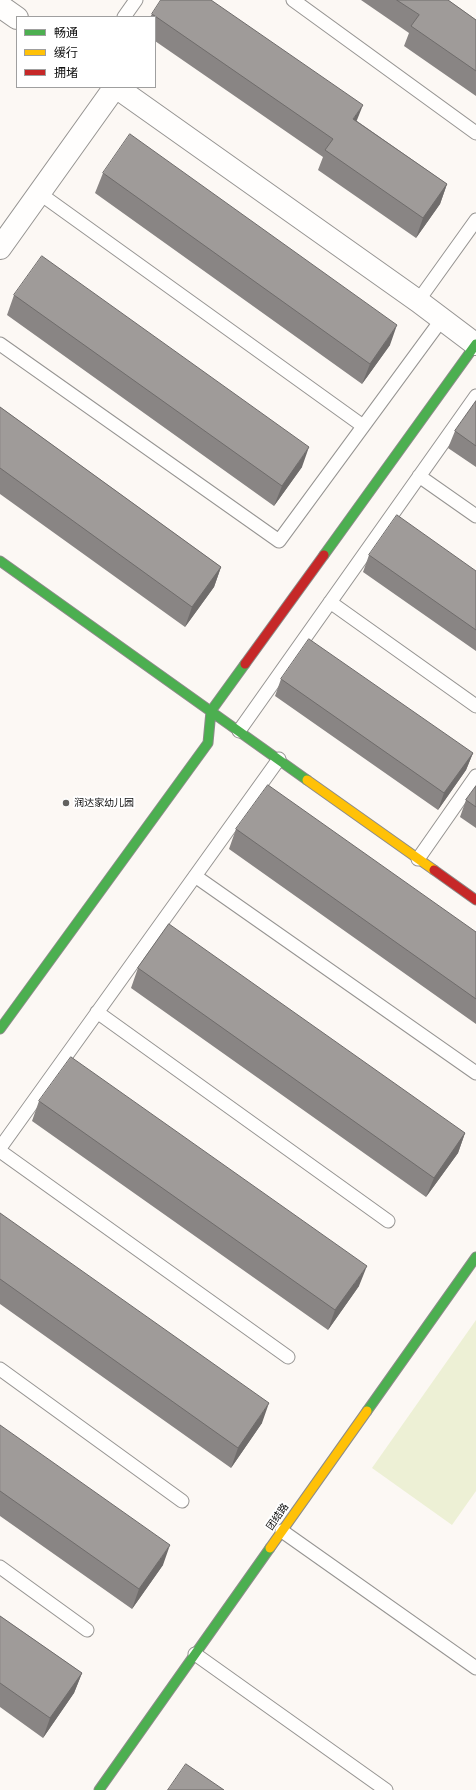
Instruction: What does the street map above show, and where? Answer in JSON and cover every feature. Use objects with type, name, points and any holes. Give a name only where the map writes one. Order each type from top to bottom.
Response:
[{"type":"street","points":[[0,6],[16,17]]},
{"type":"street","points":[[0,248],[115,88]]},
{"type":"street","points":[[0,1029],[208,743],[210,711],[476,344],[442,318],[117,88]]},
{"type":"street","points":[[0,561],[476,900]]},
{"type":"street","name":"团结路","points":[[99,1790],[476,1257]]},
{"type":"lane","points":[[125,16],[136,0]]},
{"type":"lane","points":[[293,0],[476,133]]},
{"type":"lane","points":[[39,193],[364,426]]},
{"type":"lane","points":[[418,301],[476,220]]},
{"type":"lane","points":[[0,344],[279,541],[442,318]]},
{"type":"lane","points":[[239,731],[476,396]]},
{"type":"lane","points":[[420,476],[476,516]]},
{"type":"lane","points":[[330,602],[476,706]]},
{"type":"lane","points":[[0,1148],[279,759]]},
{"type":"lane","points":[[418,859],[476,776]]},
{"type":"lane","points":[[195,876],[476,1073]]},
{"type":"lane","points":[[97,1012],[388,1221]]},
{"type":"lane","points":[[0,1151],[288,1357]]},
{"type":"lane","points":[[0,1369],[182,1501]]},
{"type":"lane","points":[[282,1531],[476,1668]]},
{"type":"lane","points":[[0,1567],[87,1630]]},
{"type":"lane","points":[[195,1654],[386,1790]]},
{"type":"green space","points":[[476,1320],[476,1491],[452,1525],[372,1468]]},
{"type":"building","points":[[161,0],[211,0],[363,105],[353,119],[447,184],[423,218],[325,150],[333,139],[152,14]]},
{"type":"building","points":[[397,0],[448,0],[476,20],[476,71],[411,26],[419,15]]},
{"type":"building","points":[[130,134],[397,325],[370,364],[103,173]]},
{"type":"building","points":[[42,256],[309,447],[282,486],[14,295]]},
{"type":"building","points":[[476,401],[476,446],[455,431]]},
{"type":"building","points":[[0,407],[221,567],[192,607],[0,468]]},
{"type":"building","points":[[397,515],[476,571],[476,630],[369,555]]},
{"type":"building","points":[[309,639],[473,753],[444,793],[281,679]]},
{"type":"building","points":[[268,785],[476,932],[476,999],[236,829]]},
{"type":"building","points":[[476,786],[476,807],[466,800]]},
{"type":"building","points":[[169,924],[465,1133],[434,1178],[138,968]]},
{"type":"building","points":[[71,1057],[367,1266],[335,1310],[39,1101]]},
{"type":"building","points":[[0,1213],[269,1403],[238,1448],[0,1279]]},
{"type":"building","points":[[0,1425],[170,1545],[139,1589],[0,1491]]},
{"type":"building","points":[[0,1616],[82,1673],[50,1718],[0,1683]]},
{"type":"building","points":[[186,1764],[224,1790],[168,1790]]},
{"type":"traffic: fast","points":[[324,555],[476,344]]},
{"type":"traffic: fast","points":[[0,561],[307,780]]},
{"type":"traffic: fast","points":[[0,1029],[208,743],[211,711],[245,664]]},
{"type":"traffic: fast","points":[[367,1411],[476,1257]]},
{"type":"traffic: fast","points":[[99,1790],[270,1548]]},
{"type":"traffic: slow","points":[[307,780],[434,870]]},
{"type":"traffic: slow","points":[[270,1548],[367,1411]]},
{"type":"traffic: jam","points":[[245,664],[324,555]]},
{"type":"traffic: jam","points":[[434,870],[476,900]]},
{"type":"place","name":"润达家幼儿园","points":[[66,803]]}]
